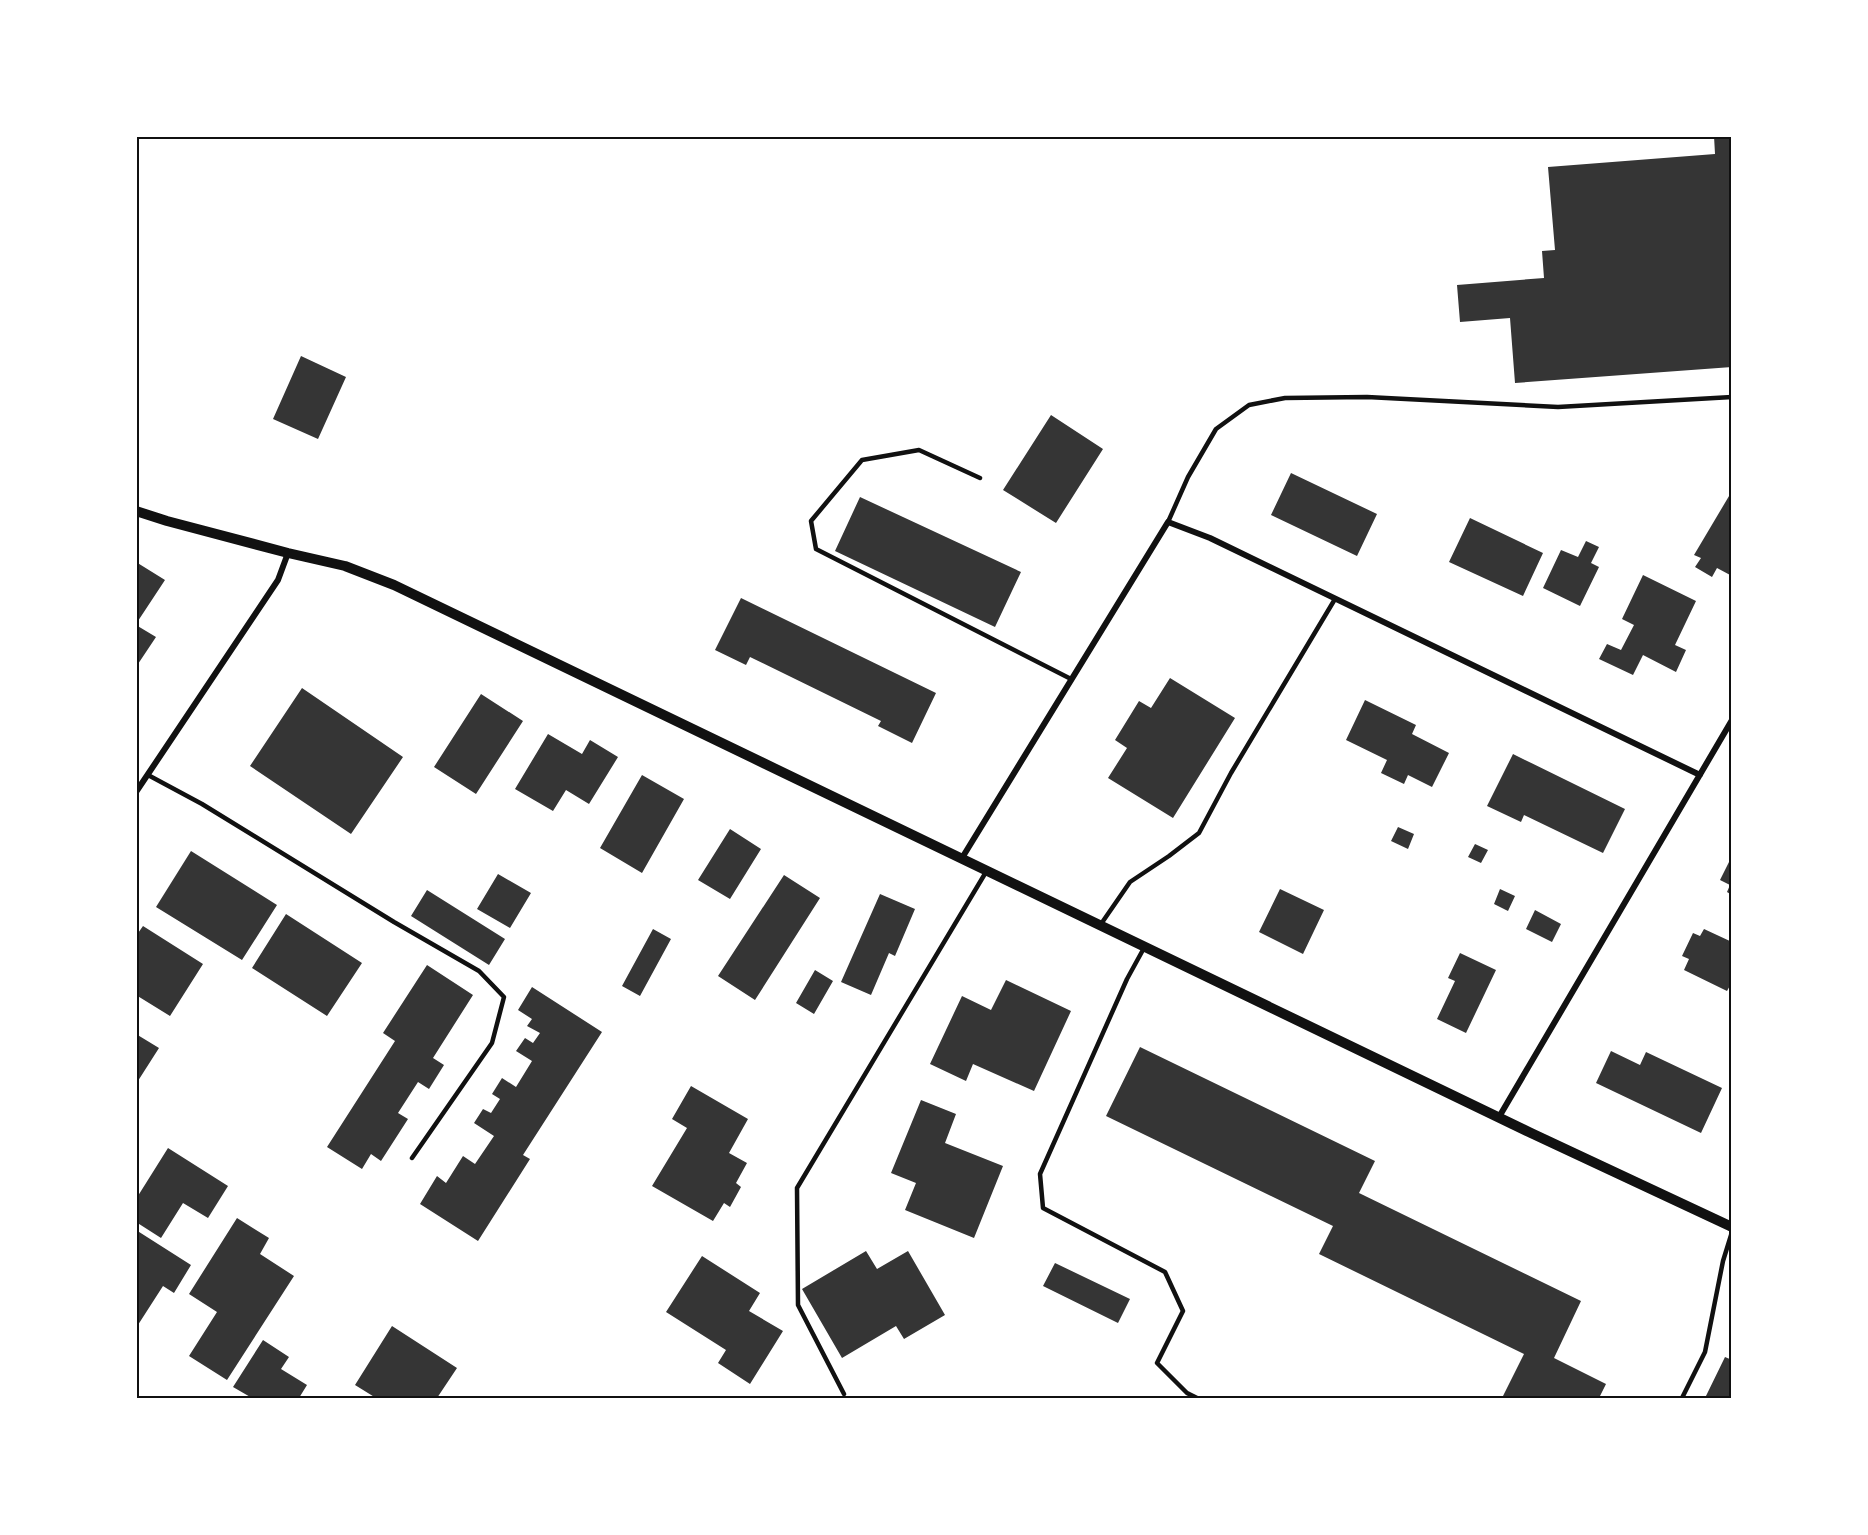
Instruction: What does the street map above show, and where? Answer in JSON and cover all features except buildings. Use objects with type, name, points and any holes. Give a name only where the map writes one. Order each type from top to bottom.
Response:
[{"type":"street","points":[[136,511],[288,553],[345,566],[394,585],[1145,945],[1499,1118],[1731,1227]]},
{"type":"street","points":[[962,858],[1168,522],[1210,538],[1700,775]]},
{"type":"street","points":[[136,792],[278,580],[288,553]]},
{"type":"street","points":[[1499,1118],[1731,720]]},
{"type":"lane","points":[[1168,522],[1188,477],[1216,429],[1249,405],[1286,398],[1367,397],[1558,407],[1731,397]]},
{"type":"lane","points":[[980,477],[920,450],[862,460],[811,520],[816,549],[1071,679]]},
{"type":"lane","points":[[1101,924],[1130,882],[1170,856],[1199,833],[1231,772],[1335,599]]},
{"type":"lane","points":[[148,775],[202,804],[394,922],[479,971],[504,996],[492,1043],[412,1158]]},
{"type":"lane","points":[[843,1394],[798,1305],[797,1188],[987,870]]},
{"type":"lane","points":[[1145,945],[1127,979],[1040,1174],[1043,1208],[1165,1272],[1183,1311],[1157,1363],[1187,1394],[1197,1398]]},
{"type":"lane","points":[[1682,1398],[1705,1352],[1731,1232]]}]
